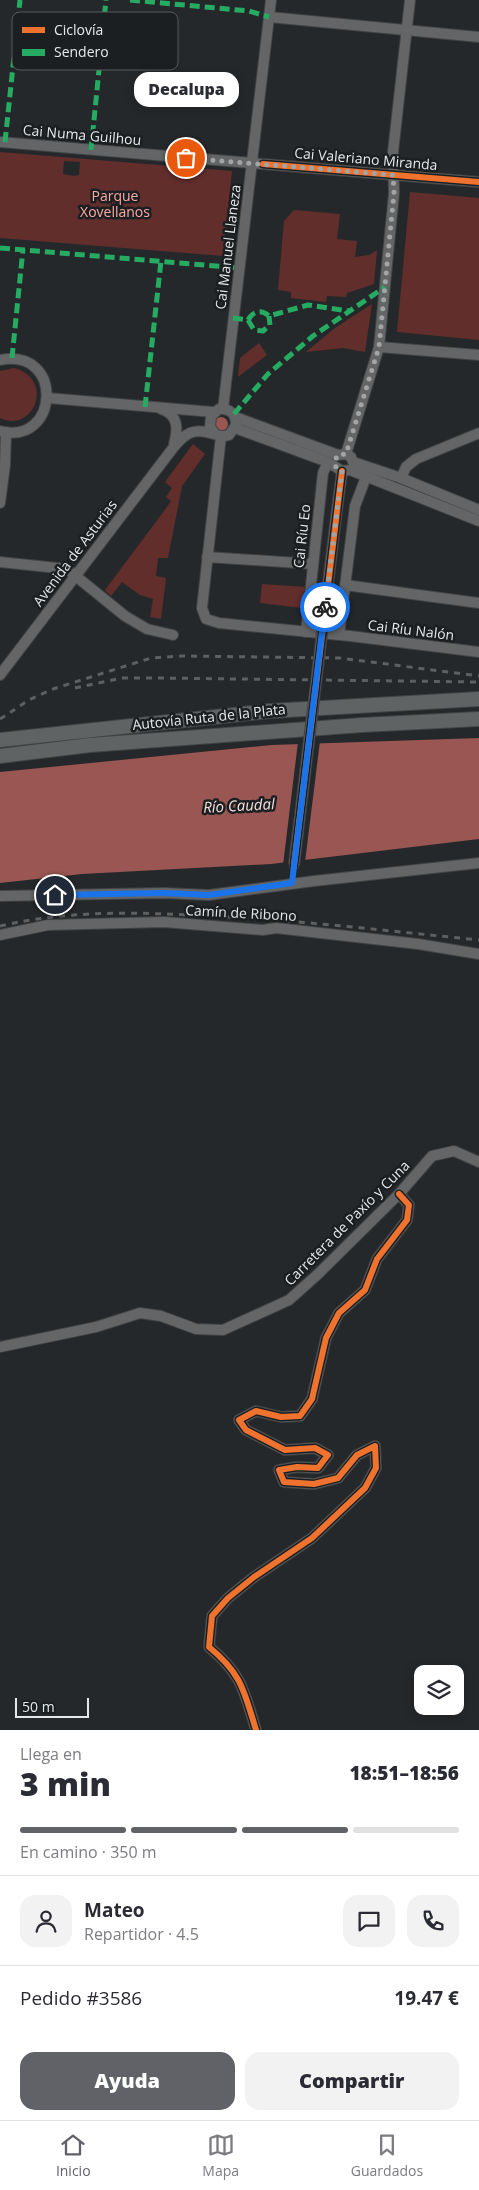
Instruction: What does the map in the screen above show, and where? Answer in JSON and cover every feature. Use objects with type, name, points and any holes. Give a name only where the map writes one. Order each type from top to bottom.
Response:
[{"type":"highway","name":"Autovía Ruta de la Plata","points":[[0,740],[270,710],[479,699]]},
{"type":"highway","name":"Autovía Ruta de la Plata","points":[[2,756],[100,744],[362,725],[479,719]]},
{"type":"street","name":"Cai Manuel Llaneza","points":[[218,411],[271,0]]},
{"type":"street","points":[[292,883],[342,463],[379,347],[393,202],[393,152],[410,0]]},
{"type":"street","points":[[269,17],[479,37]]},
{"type":"street","name":"Cai Numa Guilhou","points":[[0,142],[251,164]]},
{"type":"street","name":"Cai Valeriano Miranda","points":[[251,164],[479,182]]},
{"type":"street","points":[[379,347],[479,355]]},
{"type":"street","points":[[0,360],[18,359],[34,366],[42,375],[47,386],[48,398],[45,410],[34,424],[18,432],[3,431],[5,465],[0,503]]},
{"type":"street","points":[[48,398],[156,408],[231,411],[235,416],[342,463],[366,477],[479,521]]},
{"type":"street","name":"Avenida de Asturias","points":[[156,408],[173,416],[177,424],[173,448]]},
{"type":"street","points":[[218,411],[209,423],[218,435],[202,608],[206,619],[219,623],[306,632]]},
{"type":"street","points":[[218,435],[229,435],[235,428],[235,416]]},
{"type":"street","points":[[235,428],[342,463],[401,478],[479,510]]},
{"type":"street","name":"Avenida de Asturias","points":[[0,675],[184,435],[191,432],[218,435]]},
{"type":"street","points":[[401,478],[406,468],[416,459],[479,433]]},
{"type":"street","name":"Cai Ríu Eo","points":[[306,632],[323,473],[342,463]]},
{"type":"street","points":[[339,635],[355,506],[366,477]]},
{"type":"street","points":[[207,557],[313,564]]},
{"type":"street","points":[[0,562],[67,569],[126,616],[148,629],[173,635]]},
{"type":"street","points":[[345,585],[479,603]]},
{"type":"street","name":"Cai Ríu Nalón","points":[[306,632],[479,652]]},
{"type":"street","points":[[0,896],[164,893],[209,895],[292,883],[479,863]]},
{"type":"street","name":"Camín de Ribono","points":[[0,935],[48,925],[164,922],[262,930],[276,928],[418,944],[479,954]]},
{"type":"street","name":"Carretera de Paxío y Cuna","points":[[0,1348],[96,1327],[140,1313],[161,1316],[196,1329],[223,1330],[289,1300],[399,1194],[432,1156],[454,1151],[479,1162]]},
{"type":"street","points":[[256,1730],[240,1678],[224,1659],[209,1646],[212,1616],[228,1598],[254,1577],[312,1538],[366,1488],[376,1468],[375,1446],[357,1455],[338,1478],[314,1484],[284,1482],[279,1470],[297,1467],[318,1468],[328,1455],[315,1448],[285,1450],[246,1430],[240,1420],[256,1411],[281,1416],[300,1416],[312,1399],[326,1338],[338,1314],[365,1290],[377,1259],[407,1220],[410,1205],[399,1194]]},
{"type":"green space","name":"Parque Xovellanos","points":[[0,152],[232,171],[223,256],[0,238]],"holes":[[[64,161],[80,162],[79,175],[63,174]]]},
{"type":"green space","points":[[410,192],[479,198],[479,340],[397,332]]},
{"type":"green space","points":[[294,210],[340,214],[337,239],[357,241],[355,257],[369,255],[377,250],[374,284],[347,293],[346,297],[327,296],[326,302],[291,298],[291,292],[278,290],[284,221]]},
{"type":"green space","points":[[372,304],[365,352],[343,348],[306,352],[335,328]]},
{"type":"green space","points":[[259,343],[267,355],[238,377],[240,358]]},
{"type":"green space","points":[[14,368],[27,374],[34,383],[37,393],[35,404],[30,412],[22,419],[12,421],[0,418],[0,371]]},
{"type":"green space","points":[[193,444],[205,454],[182,486],[168,558],[158,558],[156,576],[166,578],[161,619],[150,617],[153,599],[140,595],[122,582],[111,596],[105,590],[171,501],[166,497],[172,488],[165,482]]},
{"type":"green space","points":[[262,584],[305,587],[302,608],[260,603]]},
{"type":"water","points":[[221,417],[226,419],[228,424],[226,429],[221,431],[216,429],[214,424],[216,419]]},
{"type":"water","name":"Río Caudal","points":[[479,738],[479,839],[271,864],[82,874],[0,883],[0,772],[272,745]]},
{"type":"pier","points":[[320,741],[305,862],[283,865],[298,742]]},
{"type":"railway","points":[[0,719],[29,700],[53,689],[151,658],[182,656],[340,658],[479,676]]},
{"type":"railway","points":[[75,688],[122,678],[478,682]]},
{"type":"railway","points":[[0,926],[52,917],[77,915],[155,914],[275,920],[479,940]]},
{"type":"marked path","points":[[19,12],[20,0]]},
{"type":"marked path","points":[[105,12],[106,0]]},
{"type":"marked path","points":[[130,0],[249,11],[269,17]]},
{"type":"marked path","points":[[5,142],[13,70]]},
{"type":"marked path","points":[[91,150],[99,70]]},
{"type":"marked path","points":[[0,248],[239,268]]},
{"type":"marked path","points":[[12,358],[23,249]]},
{"type":"marked path","points":[[145,407],[161,261]]},
{"type":"marked path","points":[[234,414],[268,374],[313,336],[385,287]]},
{"type":"marked path","points":[[233,318],[248,320],[257,312],[263,312],[269,316],[308,305],[349,311]]},
{"type":"marked path","points":[[248,320],[254,330],[263,331],[270,325],[269,316]]},
{"type":"cycle path","points":[[263,164],[479,182]]},
{"type":"cycle path","points":[[294,865],[342,471]]},
{"type":"cycle path","points":[[256,1730],[245,1694],[235,1675],[229,1666],[209,1647],[212,1616],[228,1598],[254,1577],[312,1538],[365,1488],[376,1468],[375,1446],[357,1455],[338,1478],[314,1484],[284,1482],[279,1470],[297,1467],[318,1468],[328,1455],[315,1448],[285,1450],[246,1430],[239,1420],[256,1411],[281,1417],[300,1416],[312,1399],[326,1338],[339,1313],[365,1290],[377,1259],[407,1220],[409,1205],[399,1194]]},
{"type":"way so far","points":[[186,158],[393,175],[394,193],[379,347],[373,372],[346,454],[338,455],[335,460],[336,468],[342,471],[325,607]]},
{"type":"place","name":"Decalupa","points":[[186,158]]},
{"type":"route","points":[[55,895],[164,893],[209,895],[292,883],[325,607]]}]
